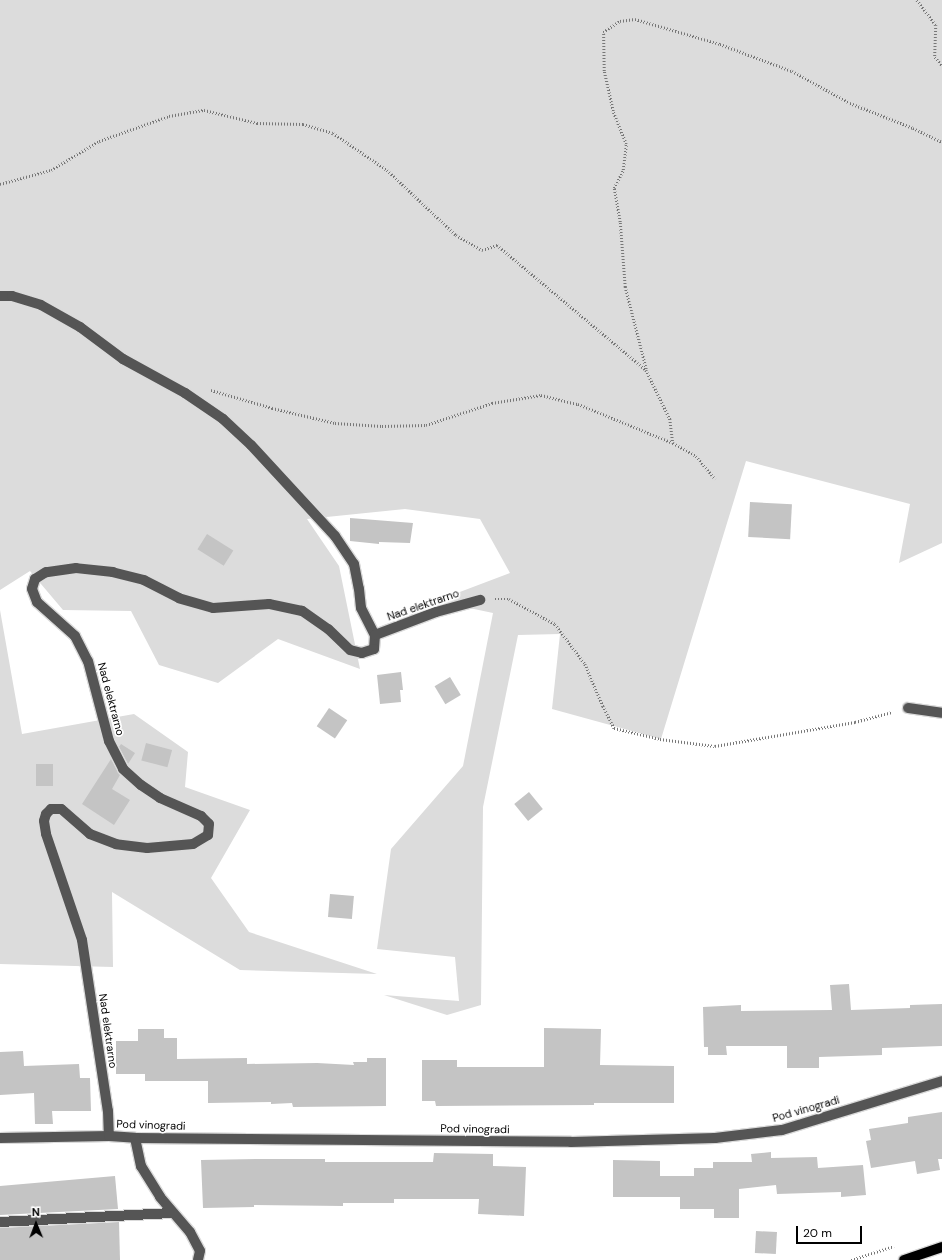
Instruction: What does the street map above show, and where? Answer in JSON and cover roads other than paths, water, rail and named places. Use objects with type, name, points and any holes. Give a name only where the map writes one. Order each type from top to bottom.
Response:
[{"type":"main road","points":[[904,1260],[942,1247]]},
{"type":"street","points":[[0,296],[12,296],[41,305],[80,327],[123,359],[185,394],[223,419],[251,445],[335,536],[354,564],[361,608],[375,635]]},
{"type":"street","name":"Nad elektrarno","points":[[109,1136],[108,1111],[82,940],[46,834],[44,821],[46,814],[51,809],[61,809],[90,834],[116,844],[147,848],[193,844],[208,835],[209,824],[201,816],[160,798],[141,785],[124,769],[109,741],[88,661],[75,636],[37,602],[32,590],[34,579],[46,572],[76,568],[113,572],[144,580],[179,598],[213,608],[270,604],[302,611],[328,629],[350,650],[362,653],[374,648],[375,635],[436,612],[480,600]]},
{"type":"street","points":[[908,708],[942,713]]},
{"type":"street","name":"Pod vinogradi","points":[[0,1138],[109,1136],[135,1138],[570,1142],[715,1138],[782,1130],[942,1081]]},
{"type":"street","points":[[135,1138],[141,1166],[160,1197],[172,1213],[190,1232],[200,1251],[198,1260]]},
{"type":"street","points":[[0,1222],[172,1213]]}]
